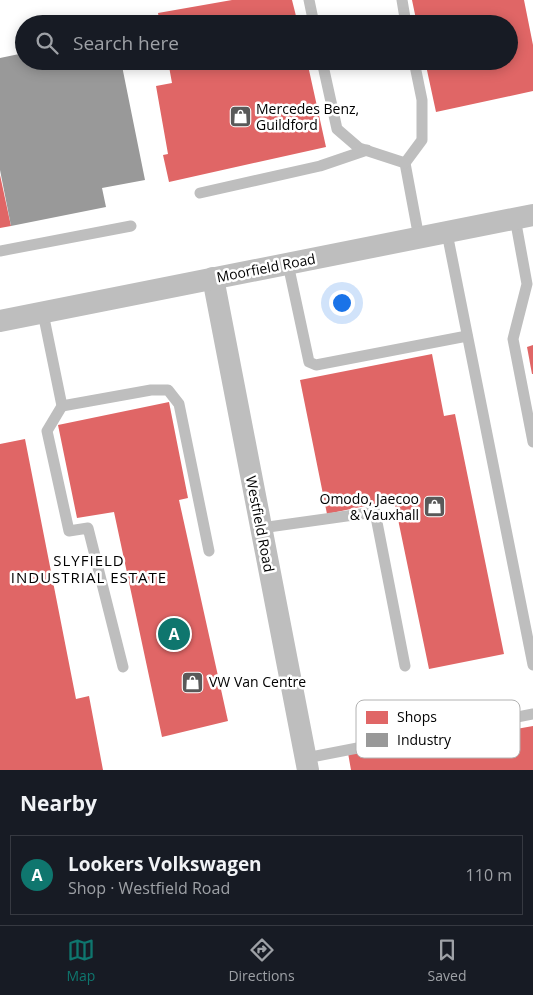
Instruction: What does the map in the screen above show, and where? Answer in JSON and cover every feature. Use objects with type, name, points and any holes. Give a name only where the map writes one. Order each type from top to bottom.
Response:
[{"type":"street","name":"Moorfield Road","points":[[0,322],[524,216]]},
{"type":"street","name":"Westfield Road","points":[[213,278],[306,764]]},
{"type":"lane","points":[[308,0],[312,15]]},
{"type":"lane","points":[[402,0],[404,15]]},
{"type":"lane","points":[[324,70],[337,129],[358,148],[405,163]]},
{"type":"lane","points":[[416,70],[422,100],[422,140],[405,163],[419,238]]},
{"type":"lane","points":[[200,193],[320,166],[367,150]]},
{"type":"lane","points":[[524,216],[527,284],[513,339],[533,442]]},
{"type":"lane","points":[[0,251],[131,226]]},
{"type":"lane","points":[[447,233],[533,665]]},
{"type":"lane","points":[[288,264],[309,362],[316,365],[468,336]]},
{"type":"lane","points":[[520,313],[533,310]]},
{"type":"lane","points":[[43,313],[62,406],[47,431],[69,531],[88,528],[123,667]]},
{"type":"lane","points":[[62,406],[151,390],[168,390],[179,404],[209,552]]},
{"type":"lane","points":[[261,528],[375,512],[405,666]]},
{"type":"lane","points":[[520,717],[533,714]]},
{"type":"lane","points":[[306,764],[356,753]]},
{"type":"building: Shops","points":[[232,0],[292,0],[296,15],[158,15],[158,13]]},
{"type":"building: Shops","points":[[412,0],[524,0],[533,45],[533,91],[436,112],[427,70],[518,70],[518,15],[415,15]]},
{"type":"building: Shops","name":"Mercedes Benz, Guildford","points":[[170,70],[309,70],[326,147],[169,182],[163,155],[168,154],[156,86],[172,83]]},
{"type":"building: Shops","points":[[0,175],[11,226],[0,228]]},
{"type":"building: Shops","points":[[533,345],[533,374],[532,374],[527,347]]},
{"type":"building: Shops","name":"Omodo, Jaecoo & Vauxhall","points":[[432,354],[444,416],[455,414],[504,654],[429,669],[394,500],[327,514],[300,380]]},
{"type":"building: Shops","points":[[169,402],[188,498],[179,500],[228,721],[162,737],[114,512],[77,518],[58,425]]},
{"type":"building: Shops","points":[[25,439],[76,699],[89,696],[103,770],[0,770],[0,444]]},
{"type":"building: Shops","points":[[533,726],[533,770],[351,770],[348,753],[356,751],[356,758],[520,758],[520,728]]},
{"type":"building: Industry","points":[[15,55],[15,70],[123,70],[145,180],[102,188],[106,207],[11,226],[0,170],[0,58]]},
{"type":"place","name":"Mercedes Benz, Guildford","points":[[240,117]]},
{"type":"place","name":"Omodo, Jaecoo & Vauxhall","points":[[435,507]]},
{"type":"place","name":"Lookers Volkswagen","points":[[174,634]]},
{"type":"place","name":"VW Van Centre","points":[[193,682]]},
{"type":"district","name":"SLYFIELD INDUSTRIAL ESTATE","points":[[89,570]]}]
